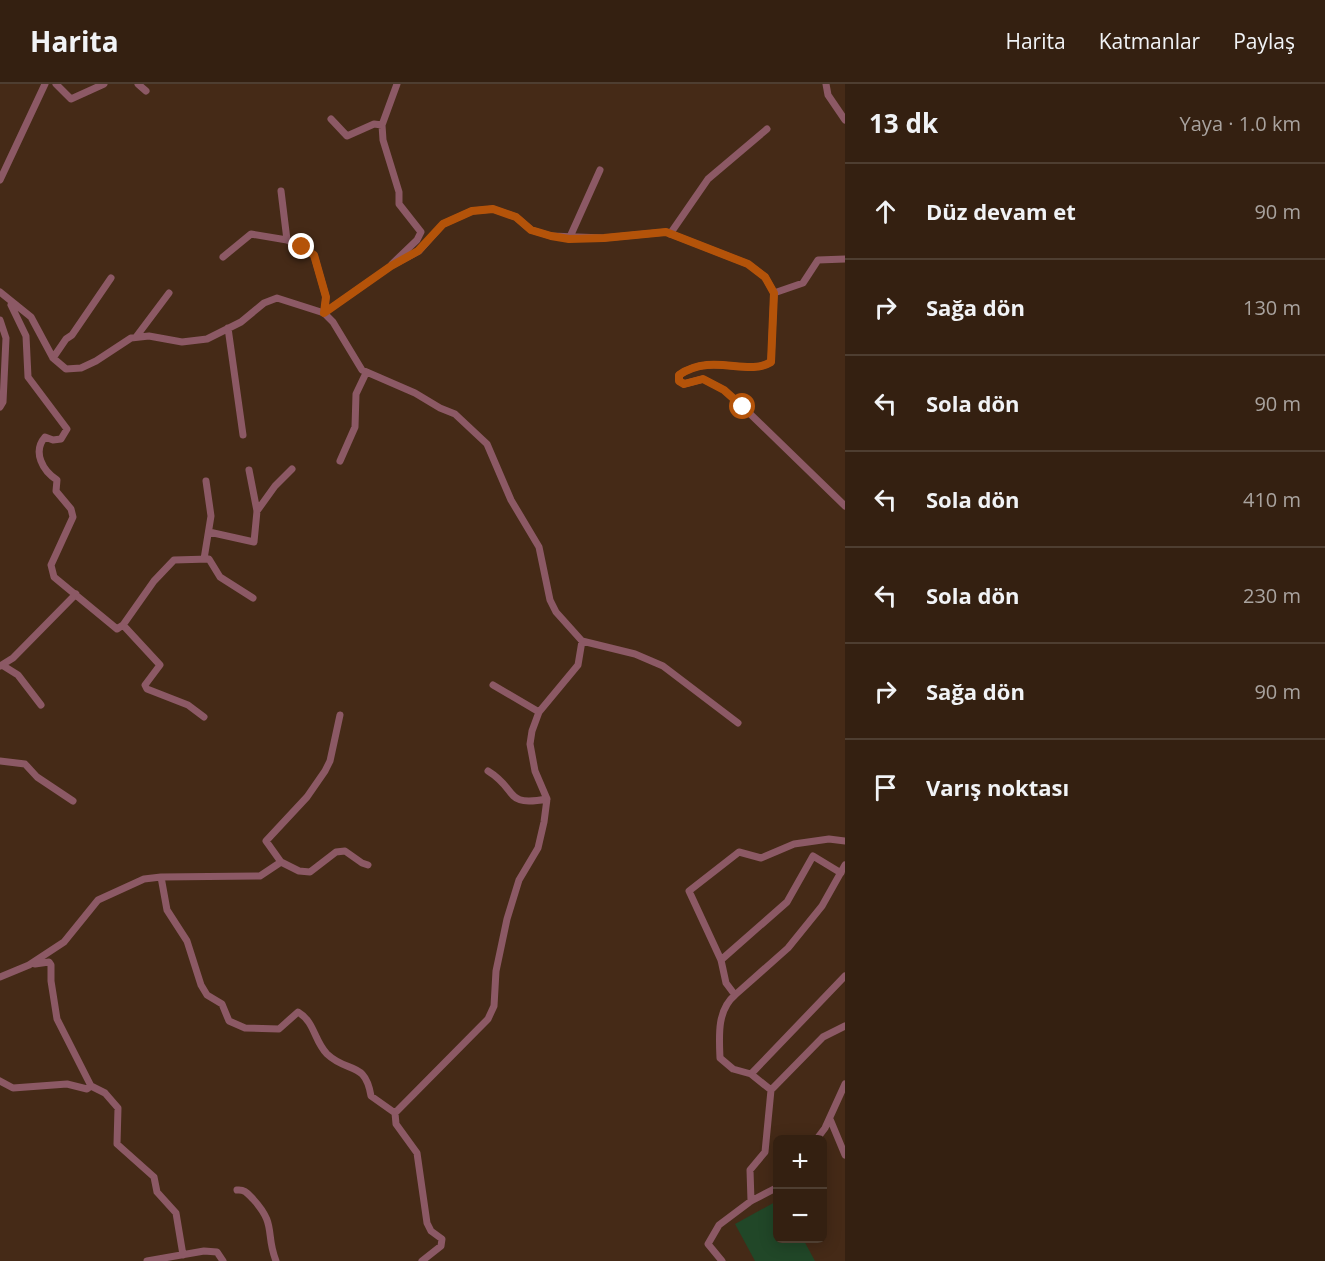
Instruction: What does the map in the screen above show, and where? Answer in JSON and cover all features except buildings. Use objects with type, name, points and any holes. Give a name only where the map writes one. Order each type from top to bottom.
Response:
[{"type":"street","points":[[0,179],[45,84]]},
{"type":"street","points":[[56,84],[71,99],[104,84]]},
{"type":"street","points":[[138,84],[146,90]]},
{"type":"street","points":[[391,266],[397,257],[417,240],[420,232],[399,204],[399,192],[388,163],[382,125],[397,84]]},
{"type":"street","points":[[826,84],[828,95],[845,120]]},
{"type":"street","points":[[331,119],[347,136],[374,124],[382,125]]},
{"type":"street","points":[[670,234],[688,203],[708,179],[767,129]]},
{"type":"street","points":[[569,239],[600,170]]},
{"type":"street","points":[[280,191],[287,240]]},
{"type":"street","points":[[324,313],[391,266],[418,251],[443,224],[472,211],[493,209],[504,212],[531,230],[569,239],[670,234],[748,264],[765,277],[774,293],[771,362],[762,368],[721,363],[691,367],[679,375],[679,381],[684,384],[703,379],[724,390],[800,460],[845,506]]},
{"type":"street","points":[[223,257],[251,234],[287,240],[314,255],[326,297],[324,313]]},
{"type":"street","points":[[774,293],[802,283],[818,260],[845,259]]},
{"type":"street","points":[[53,358],[66,339],[72,335],[111,278]]},
{"type":"street","points":[[0,292],[31,317],[53,358],[66,369],[81,368],[131,338],[149,336],[182,342],[207,339],[241,322],[264,303],[277,298],[324,313],[333,322],[366,373],[415,393],[455,414],[487,444],[511,500],[538,547],[550,600],[556,612],[582,641],[635,654],[663,666],[738,723]]},
{"type":"street","points":[[136,337],[169,293]]},
{"type":"street","points":[[10,302],[26,336],[28,377],[67,429],[61,439],[53,440],[45,437],[41,440],[39,455],[42,466],[57,480],[56,491],[70,509],[73,517],[59,545],[52,570],[54,577],[111,626],[117,628],[123,625],[154,581],[174,560],[209,559],[220,577],[253,598]]},
{"type":"street","points":[[0,320],[6,338],[4,385],[0,407]]},
{"type":"street","points":[[228,328],[243,435]]},
{"type":"street","points":[[340,461],[355,427],[356,394],[366,373]]},
{"type":"street","points":[[258,511],[275,486],[292,469]]},
{"type":"street","points":[[209,532],[252,543],[255,537],[258,511],[249,470]]},
{"type":"street","points":[[204,559],[211,516],[206,481]]},
{"type":"street","points":[[41,705],[18,675],[1,665],[13,658],[76,594]]},
{"type":"street","points":[[123,625],[160,665],[146,685],[147,689],[188,705],[204,717]]},
{"type":"street","points":[[394,1113],[488,1019],[494,1006],[496,971],[507,919],[519,880],[538,848],[547,799],[535,771],[531,744],[532,731],[539,712],[578,664],[582,641]]},
{"type":"street","points":[[493,686],[539,712]]},
{"type":"street","points":[[340,715],[330,761],[325,771],[307,797],[266,841],[281,862],[300,871],[310,872],[336,852],[345,851],[368,865]]},
{"type":"street","points":[[0,761],[25,764],[37,777],[73,801]]},
{"type":"street","points":[[488,771],[500,779],[518,800],[525,803],[547,799]]},
{"type":"street","points":[[735,995],[726,983],[721,960],[689,891],[739,852],[761,858],[794,844],[829,839],[845,841]]},
{"type":"street","points":[[721,960],[787,902],[813,856],[843,869],[822,906],[788,948],[727,1002],[722,1015],[719,1033],[720,1058],[733,1070],[751,1074],[771,1090]]},
{"type":"street","points":[[0,977],[29,965],[64,942],[98,900],[144,879],[260,876],[281,862]]},
{"type":"street","points":[[161,877],[167,910],[187,941],[201,985],[207,995],[222,1004],[229,1021],[245,1028],[279,1029],[298,1012],[308,1018],[324,1051],[339,1065],[350,1066],[361,1072],[367,1078],[371,1096],[394,1113],[396,1124],[417,1153],[427,1223],[431,1231],[442,1239],[441,1246],[422,1261]]},
{"type":"street","points":[[29,965],[49,962],[51,964],[51,981],[57,1019],[91,1086],[105,1093],[118,1108],[117,1144],[154,1177],[156,1192],[176,1214],[183,1255]]},
{"type":"street","points":[[751,1074],[845,976]]},
{"type":"street","points":[[751,1202],[750,1170],[765,1152],[771,1090],[823,1037],[845,1026]]},
{"type":"street","points":[[0,1081],[13,1088],[67,1084],[87,1089],[91,1086]]},
{"type":"street","points":[[819,1135],[830,1118],[845,1084]]},
{"type":"street","points":[[830,1118],[845,1155]]},
{"type":"street","points":[[237,1190],[242,1189],[266,1212],[270,1223],[270,1246],[276,1261]]},
{"type":"street","points":[[722,1261],[708,1244],[719,1225],[751,1202],[775,1189]]},
{"type":"street","points":[[147,1261],[204,1251],[217,1252],[223,1261]]},
{"type":"green space","points":[[773,1203],[773,1243],[805,1243],[815,1261],[755,1261],[735,1224]]},
{"type":"route","points":[[302,247],[314,255],[326,297],[324,313],[391,266],[418,251],[443,224],[472,211],[493,209],[504,212],[516,217],[531,230],[569,239],[666,232],[748,264],[765,277],[774,293],[775,320],[771,362],[762,368],[721,363],[691,367],[679,375],[679,381],[684,384],[703,379],[712,383],[724,390],[743,407]]}]
